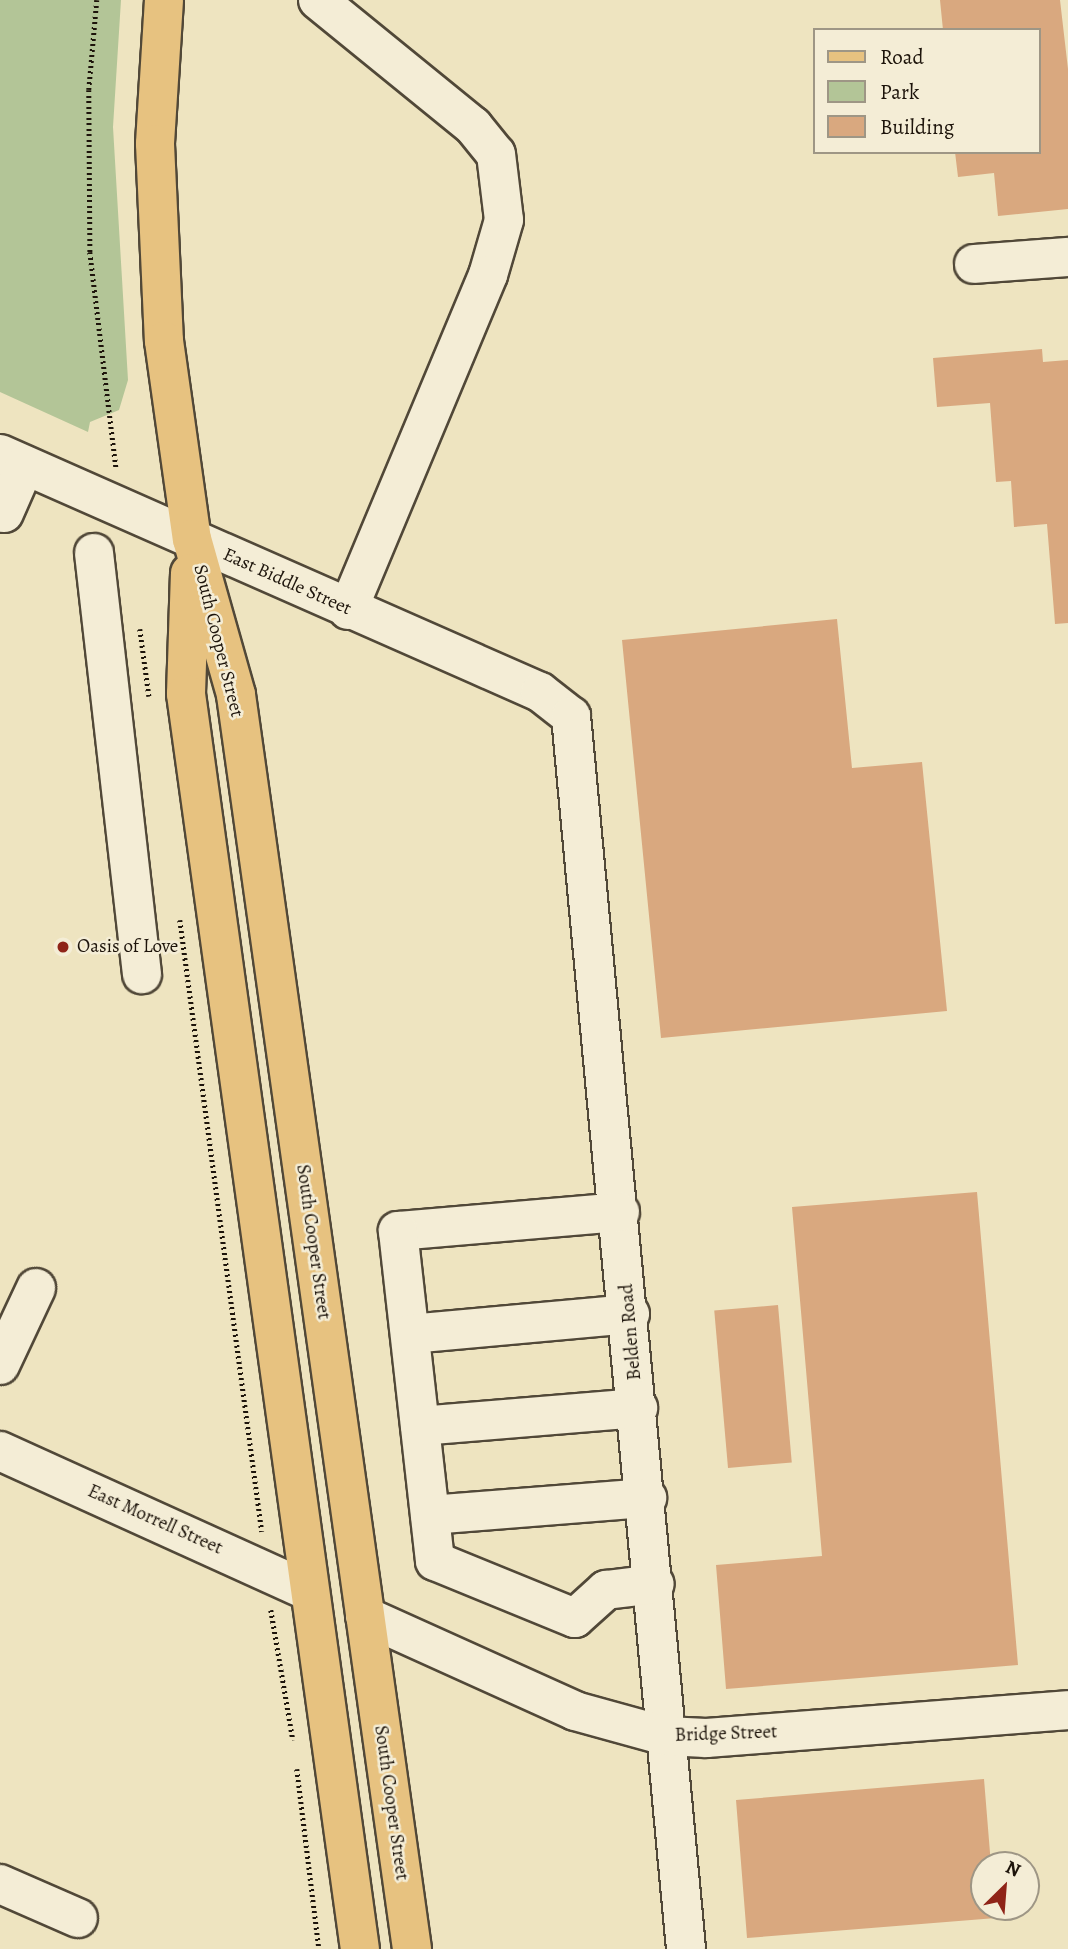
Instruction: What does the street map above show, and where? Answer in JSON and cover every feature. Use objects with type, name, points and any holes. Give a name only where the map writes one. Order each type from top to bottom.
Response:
[{"type":"main road","name":"South Cooper Street","points":[[164,0],[155,213],[164,341],[192,539],[236,695],[412,1949]]},
{"type":"main road","name":"South Cooper Street","points":[[192,539],[186,694],[360,1949]]},
{"type":"main road","points":[[309,1591],[365,1616]]},
{"type":"street","points":[[318,0],[473,126],[496,154],[504,219],[488,275],[348,610]]},
{"type":"street","points":[[974,264],[1068,257]]},
{"type":"street","name":"East Biddle Street","points":[[12,459],[348,610],[540,692],[571,716]]},
{"type":"street","points":[[4,513],[12,459]]},
{"type":"street","points":[[94,553],[142,974]]},
{"type":"street","name":"Belden Road","points":[[571,716],[647,1498],[686,1949]]},
{"type":"street","points":[[620,1212],[398,1231],[435,1561],[575,1618],[606,1590],[655,1584]]},
{"type":"street","points":[[0,1365],[36,1288]]},
{"type":"street","points":[[410,1334],[629,1314]]},
{"type":"street","points":[[420,1426],[638,1408]]},
{"type":"street","name":"East Morrell Street","points":[[0,1451],[309,1591]]},
{"type":"street","points":[[430,1515],[647,1498]]},
{"type":"street","name":"Bridge Street","points":[[365,1616],[575,1711],[666,1736],[706,1738],[1068,1710]]},
{"type":"street","points":[[0,1884],[78,1918]]},
{"type":"path","points":[[97,0],[89,90],[90,252],[112,437]]},
{"type":"path","points":[[138,614],[151,709]]},
{"type":"path","points":[[179,915],[260,1518]]},
{"type":"path","points":[[271,1614],[295,1748]]},
{"type":"path","points":[[296,1762],[319,1949]]},
{"type":"green space","points":[[0,0],[121,0],[113,127],[128,380],[119,410],[90,422],[88,432],[0,392]]},
{"type":"building","points":[[940,0],[1060,0],[1068,69],[1068,209],[998,216],[994,173],[958,177],[955,154],[1040,154],[1040,28],[943,28]]},
{"type":"building","points":[[1042,349],[1043,362],[1068,360],[1068,623],[1055,624],[1047,524],[1014,527],[1011,481],[996,482],[990,403],[937,407],[933,358]]},
{"type":"building","points":[[837,619],[852,768],[922,762],[947,1011],[661,1038],[622,640]]},
{"type":"building","points":[[977,1192],[1018,1665],[726,1689],[716,1565],[822,1556],[792,1207]]},
{"type":"building","points":[[778,1305],[792,1462],[728,1468],[714,1311]]},
{"type":"building","points":[[984,1779],[990,1851],[970,1851],[970,1920],[747,1938],[736,1800]]},
{"type":"place","name":"Oasis of Love","points":[[63,947]]}]
